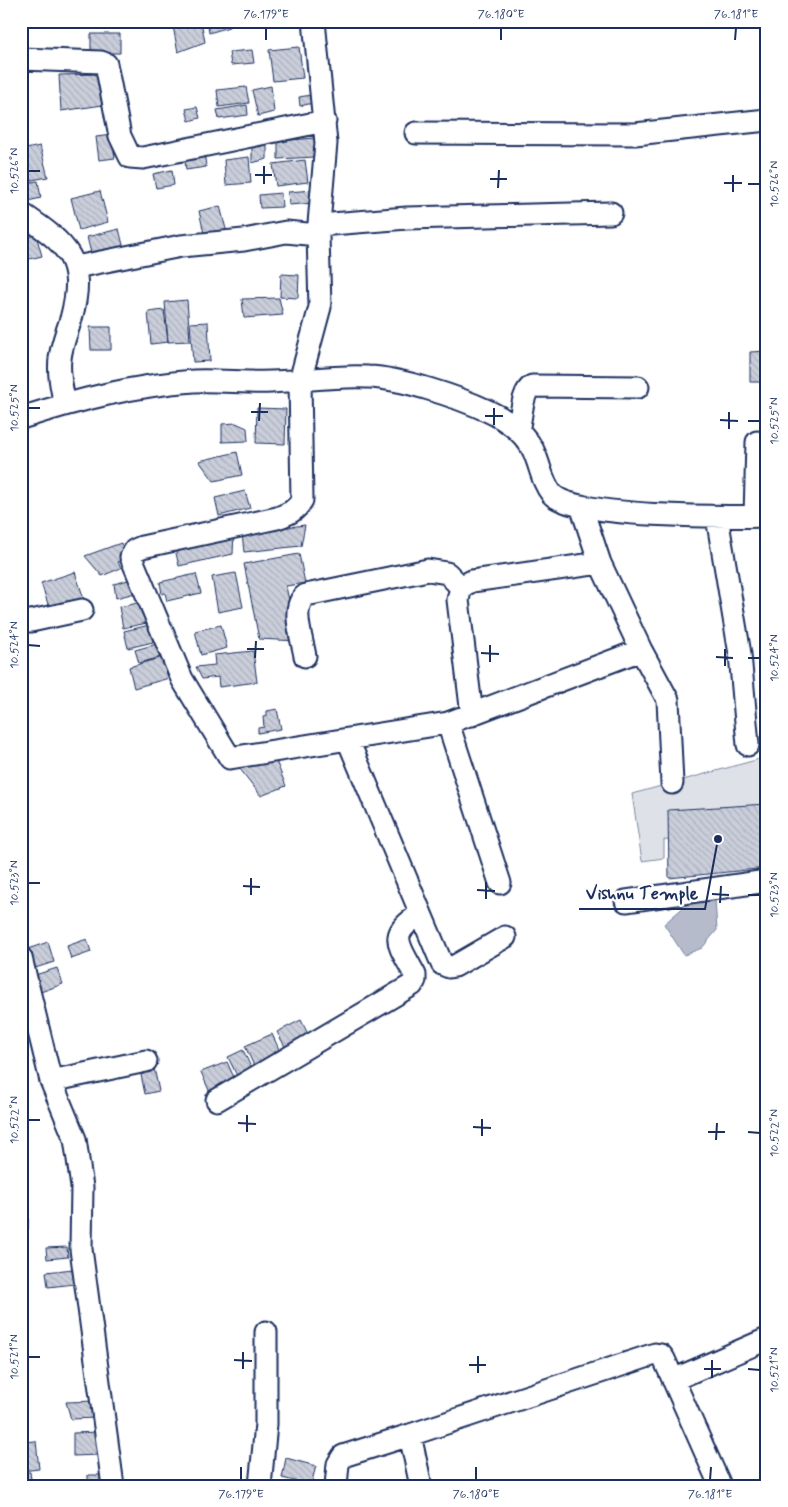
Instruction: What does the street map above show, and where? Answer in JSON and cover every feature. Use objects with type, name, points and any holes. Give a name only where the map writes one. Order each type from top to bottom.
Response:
[{"type":"street","points":[[314,21],[326,144],[318,230],[320,307],[300,381],[302,500],[298,508],[291,513],[277,518],[142,547],[135,550],[130,557],[182,679],[230,758],[448,723],[472,716],[641,650]]},
{"type":"street","points":[[21,59],[101,62],[106,64],[120,136],[130,157],[143,158],[325,121]]},
{"type":"street","points":[[416,133],[635,134],[767,120]]},
{"type":"street","points":[[21,213],[55,238],[66,250],[76,268],[78,285],[76,300],[60,359],[60,380],[65,405]]},
{"type":"street","points":[[76,268],[181,246],[244,240],[286,232],[318,230],[407,218],[611,213]]},
{"type":"street","points":[[21,418],[126,389],[157,384],[198,381],[300,381],[369,377],[428,389],[488,412],[518,430],[533,450],[541,473],[554,496],[565,502],[623,512],[717,516],[761,516],[757,442]]},
{"type":"street","points":[[518,430],[526,389],[532,386],[638,387]]},
{"type":"street","points":[[581,506],[600,563],[641,650],[668,700],[672,784]]},
{"type":"street","points":[[717,516],[740,654],[748,745]]},
{"type":"street","points":[[472,716],[458,600],[461,587],[472,581],[600,563]]},
{"type":"street","points":[[305,656],[298,609],[300,600],[306,595],[428,570],[447,572],[461,587]]},
{"type":"street","points":[[21,621],[31,621],[82,610]]},
{"type":"street","points":[[448,723],[500,883]]},
{"type":"street","points":[[348,740],[399,855],[420,914],[442,964],[449,967],[455,966],[505,937]]},
{"type":"street","points":[[626,901],[767,881]]},
{"type":"street","points":[[217,1100],[412,985],[415,975],[399,941],[399,934],[404,924],[420,914]]},
{"type":"street","points":[[21,958],[52,1081],[75,1139],[82,1187],[81,1249],[113,1486]]},
{"type":"street","points":[[52,1081],[146,1061]]},
{"type":"street","points":[[260,1486],[266,1424],[266,1332]]},
{"type":"street","points":[[673,1380],[767,1339]]},
{"type":"street","points":[[336,1486],[338,1464],[342,1456],[655,1354],[661,1355],[719,1483]]},
{"type":"street","points":[[410,1435],[421,1486]]},
{"type":"shaded area","points":[[767,757],[767,848],[664,840],[664,858],[642,861],[632,794]]},
{"type":"water","points":[[715,899],[717,930],[702,948],[684,955],[664,924],[686,905]]},
{"type":"building","points":[[172,21],[201,21],[205,42],[178,52]]},
{"type":"building","points":[[207,21],[228,21],[229,27],[209,33]]},
{"type":"building","points":[[91,34],[120,34],[120,53],[91,53]]},
{"type":"building","points":[[299,47],[303,78],[273,81],[269,50]]},
{"type":"building","points":[[252,50],[254,63],[231,65],[229,52]]},
{"type":"building","points":[[21,64],[26,88],[21,89]]},
{"type":"building","points":[[100,74],[103,105],[61,111],[59,75]]},
{"type":"building","points":[[271,86],[274,112],[258,116],[252,90]]},
{"type":"building","points":[[246,87],[249,103],[219,107],[217,90]]},
{"type":"building","points":[[311,95],[313,103],[300,106],[299,97]]},
{"type":"building","points":[[24,102],[29,122],[21,124],[21,103]]},
{"type":"building","points":[[247,105],[248,115],[219,119],[217,110]]},
{"type":"building","points":[[197,107],[200,118],[189,121],[186,109]]},
{"type":"building","points":[[112,135],[115,158],[99,160],[96,137]]},
{"type":"building","points":[[315,138],[315,157],[278,159],[278,141]]},
{"type":"building","points":[[267,143],[267,159],[252,163],[252,145]]},
{"type":"building","points":[[24,145],[26,149],[40,146],[48,177],[21,182],[21,146]]},
{"type":"building","points":[[204,151],[206,167],[186,170],[184,153]]},
{"type":"building","points":[[249,157],[251,183],[226,185],[224,160]]},
{"type":"building","points":[[305,160],[308,182],[276,186],[273,164]]},
{"type":"building","points":[[172,170],[174,185],[156,188],[153,174]]},
{"type":"building","points":[[38,181],[41,198],[28,201],[24,183]]},
{"type":"building","points":[[313,190],[314,203],[289,205],[288,192]]},
{"type":"building","points":[[100,191],[108,222],[79,230],[71,198]]},
{"type":"building","points":[[281,193],[282,207],[260,208],[259,195]]},
{"type":"building","points":[[220,206],[227,233],[205,238],[199,211]]},
{"type":"building","points":[[119,229],[124,249],[92,257],[87,237]]},
{"type":"building","points":[[36,235],[42,256],[21,261],[21,239]]},
{"type":"building","points":[[281,274],[299,275],[298,298],[280,297]]},
{"type":"building","points":[[279,298],[283,315],[244,318],[242,299]]},
{"type":"building","points":[[187,300],[190,341],[168,342],[165,302]]},
{"type":"building","points":[[164,310],[168,342],[151,344],[148,312]]},
{"type":"building","points":[[208,322],[210,361],[193,362],[190,323]]},
{"type":"building","points":[[90,327],[111,327],[111,350],[91,350]]},
{"type":"building","points":[[767,351],[767,382],[750,382],[750,352]]},
{"type":"building","points":[[257,408],[286,409],[285,444],[256,443]]},
{"type":"building","points":[[236,423],[247,428],[248,441],[222,442],[222,424]]},
{"type":"building","points":[[237,452],[242,475],[214,481],[199,461]]},
{"type":"building","points":[[245,491],[250,508],[219,516],[215,498]]},
{"type":"building","points":[[305,525],[301,546],[244,552],[242,533]]},
{"type":"building","points":[[234,531],[233,554],[179,566],[174,545]]},
{"type":"building","points":[[121,543],[127,558],[118,562],[121,568],[102,576],[85,556]]},
{"type":"building","points":[[299,554],[305,583],[286,586],[297,641],[259,639],[244,564]]},
{"type":"building","points":[[75,572],[85,602],[51,613],[41,583]]},
{"type":"building","points":[[236,573],[243,607],[218,612],[212,577]]},
{"type":"building","points":[[196,574],[201,593],[167,601],[165,593],[162,594],[160,582]]},
{"type":"building","points":[[135,578],[139,592],[116,598],[114,584]]},
{"type":"building","points":[[147,601],[152,622],[123,628],[119,607]]},
{"type":"building","points":[[150,625],[153,642],[128,648],[124,631]]},
{"type":"building","points":[[221,625],[227,648],[201,655],[195,631]]},
{"type":"building","points":[[157,644],[161,657],[139,663],[135,650]]},
{"type":"building","points":[[253,651],[257,682],[219,687],[218,677],[202,679],[196,667],[215,665],[214,655]]},
{"type":"building","points":[[163,657],[176,676],[134,688],[129,667]]},
{"type":"building","points":[[277,709],[281,729],[258,733],[258,728],[264,727],[263,717],[267,716],[267,711]]},
{"type":"building","points":[[274,756],[286,786],[261,796],[240,769]]},
{"type":"building","points":[[767,804],[767,868],[669,878],[668,810]]},
{"type":"building","points":[[87,939],[91,952],[71,959],[67,946]]},
{"type":"building","points":[[48,942],[54,962],[29,970],[22,951]]},
{"type":"building","points":[[57,968],[63,984],[35,994],[29,977]]},
{"type":"building","points":[[301,1020],[312,1042],[289,1054],[277,1032]]},
{"type":"building","points":[[272,1034],[282,1056],[255,1068],[245,1046]]},
{"type":"building","points":[[243,1050],[255,1076],[240,1082],[228,1057]]},
{"type":"building","points":[[227,1062],[237,1084],[211,1095],[201,1072]]},
{"type":"building","points":[[154,1068],[159,1091],[145,1094],[141,1075]]},
{"type":"building","points":[[21,1200],[29,1201],[28,1230],[21,1232]]},
{"type":"building","points":[[67,1247],[68,1257],[47,1259],[46,1248]]},
{"type":"building","points":[[73,1269],[75,1284],[48,1287],[46,1272]]},
{"type":"building","points":[[97,1401],[97,1418],[71,1419],[66,1402]]},
{"type":"building","points":[[99,1432],[99,1455],[73,1456],[73,1433]]},
{"type":"building","points":[[36,1441],[39,1469],[21,1471],[21,1442]]},
{"type":"building","points":[[286,1458],[316,1466],[311,1485],[282,1478]]},
{"type":"building","points":[[30,1472],[32,1486],[21,1486],[21,1473]]},
{"type":"building","points":[[88,1475],[105,1475],[105,1486],[88,1486]]},
{"type":"place","name":"Vishnu Temple","points":[[718,839]]}]
